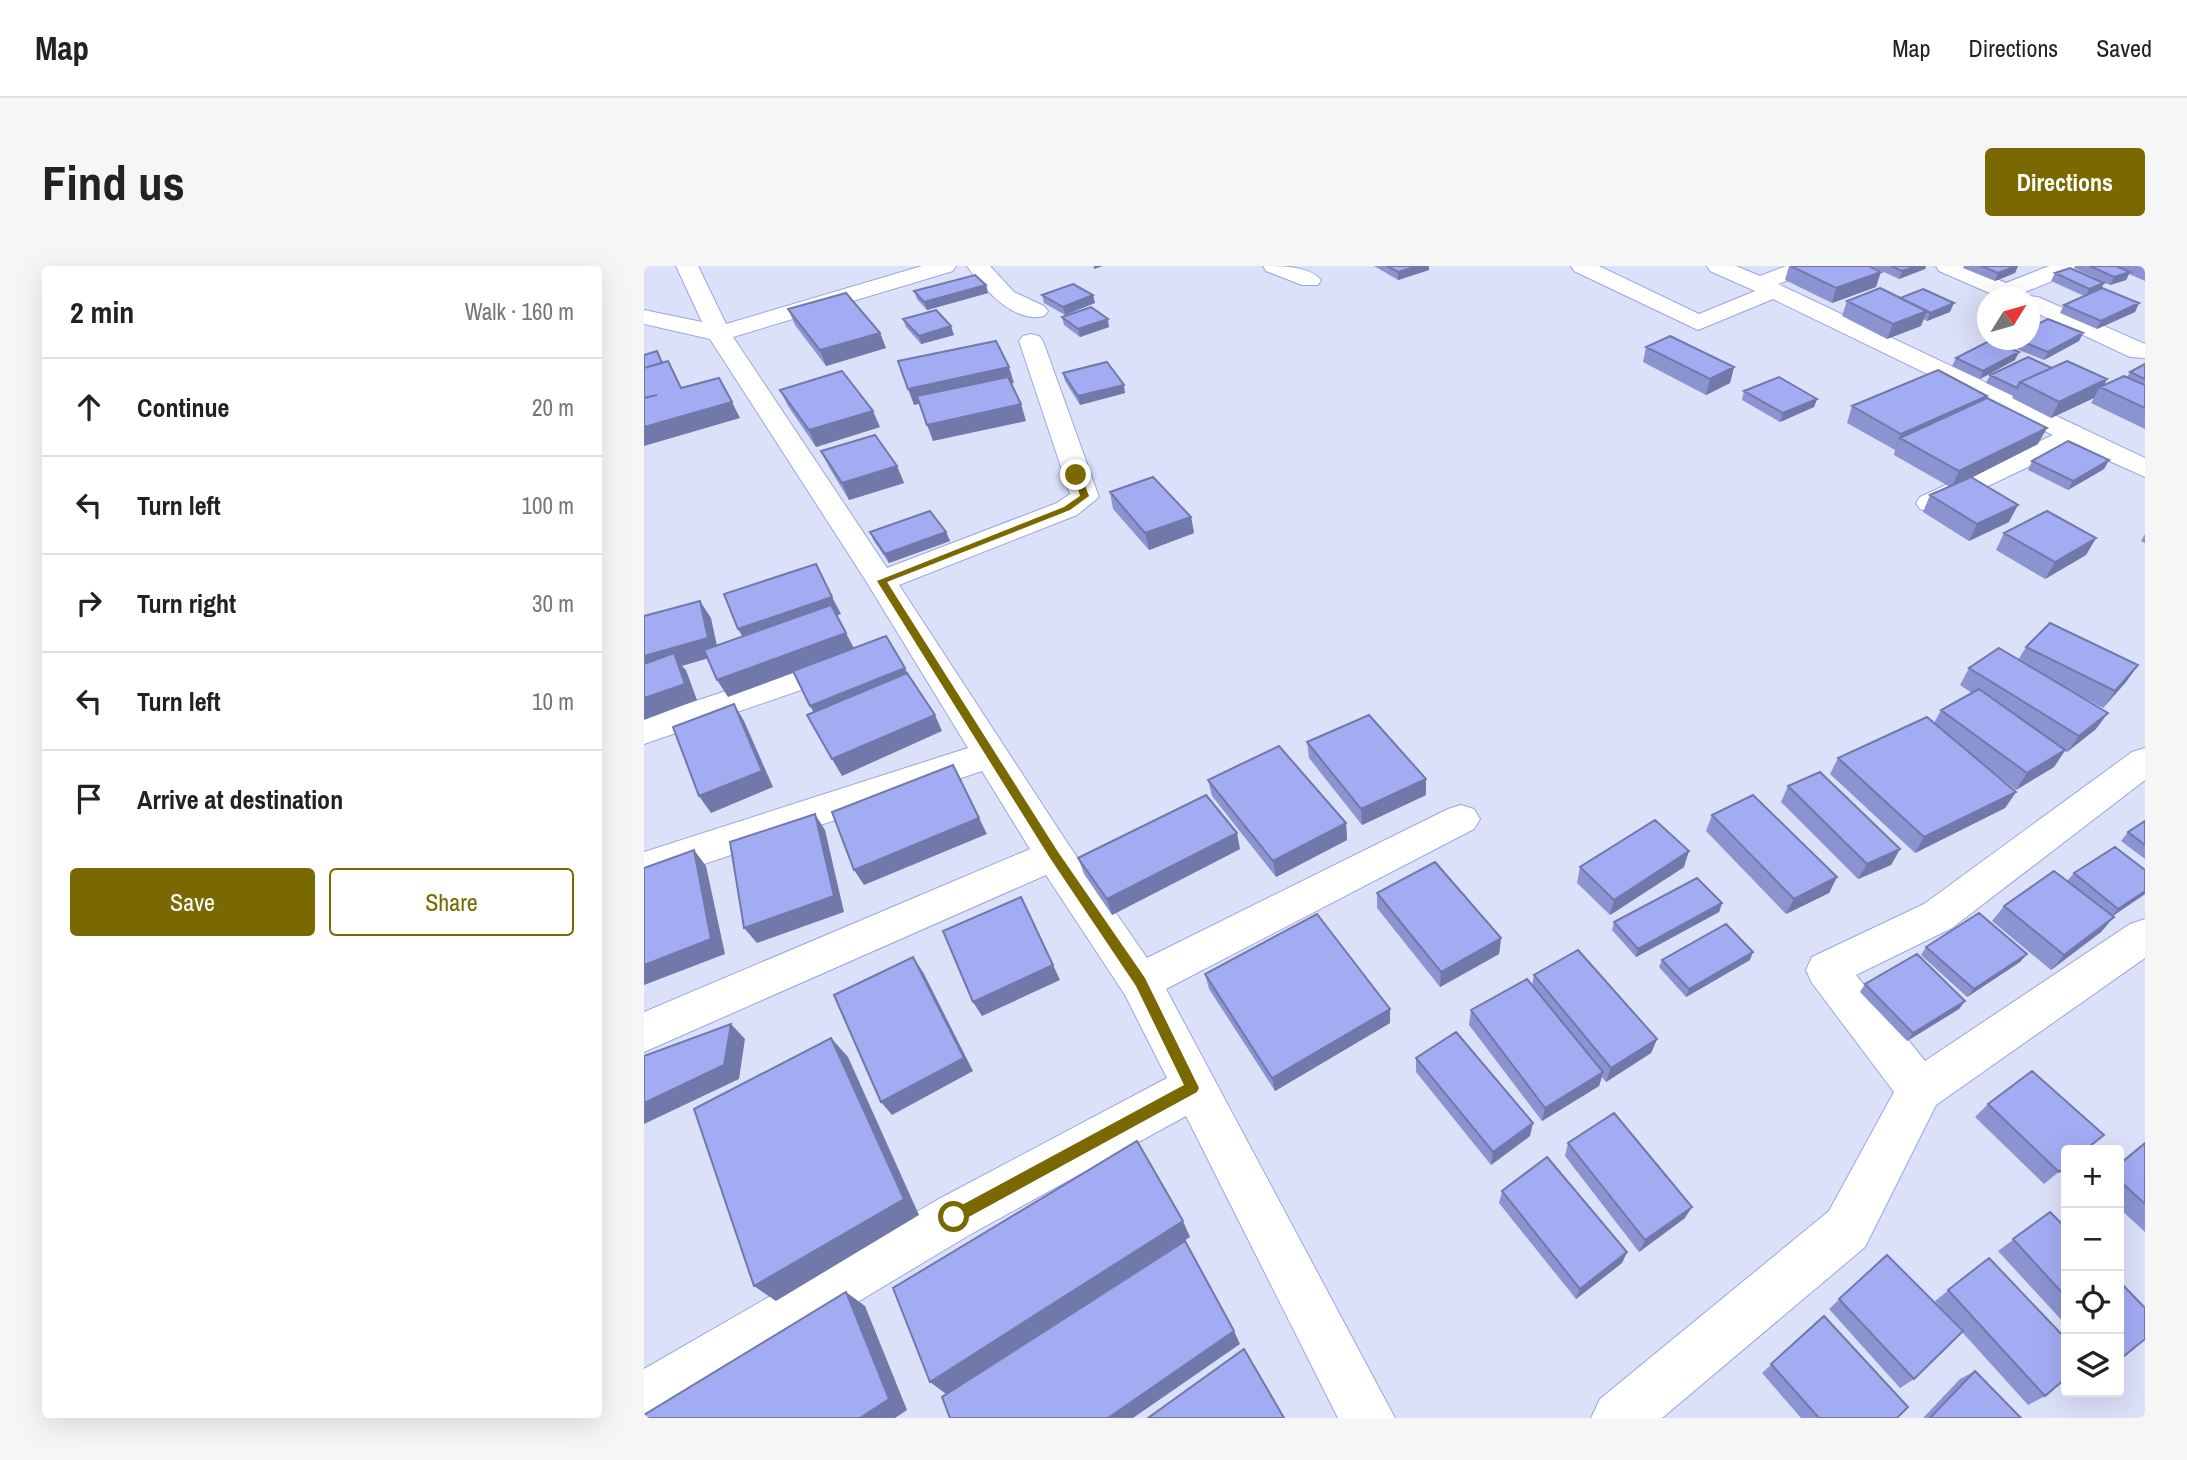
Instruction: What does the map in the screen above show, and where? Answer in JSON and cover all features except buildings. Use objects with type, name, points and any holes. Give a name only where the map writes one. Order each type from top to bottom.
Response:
[{"type":"street","points":[[687,266],[719,334],[881,581],[894,646],[991,754],[1054,855],[1140,982],[1367,1418]]},
{"type":"street","points":[[644,317],[719,334],[945,266]]},
{"type":"street","points":[[978,266],[1006,297],[1036,312]]},
{"type":"street","points":[[1275,266],[1310,280]]},
{"type":"street","points":[[1582,266],[1698,323],[1806,266]]},
{"type":"street","points":[[1718,266],[2145,469]]},
{"type":"street","points":[[1948,266],[1997,287]]},
{"type":"street","points":[[2027,287],[2069,266]]},
{"type":"street","points":[[2040,307],[2139,352],[2145,351]]},
{"type":"street","points":[[881,581],[1067,509],[1085,496],[1031,341]]},
{"type":"street","points":[[1927,504],[2074,435]]},
{"type":"street","points":[[644,731],[894,646]]},
{"type":"street","points":[[644,868],[991,754]]},
{"type":"street","points":[[1920,1090],[1827,970],[1938,916],[2145,761]]},
{"type":"street","points":[[1140,982],[1461,819]]},
{"type":"street","points":[[644,1032],[1054,855]]},
{"type":"street","points":[[1619,1418],[1847,1229],[1920,1090],[2145,936]]},
{"type":"street","points":[[644,1399],[954,1217],[1193,1088]]},
{"type":"route","points":[[954,1217],[1193,1088],[1140,982],[1054,855],[881,581],[1067,509],[1085,496],[1076,475]]}]
